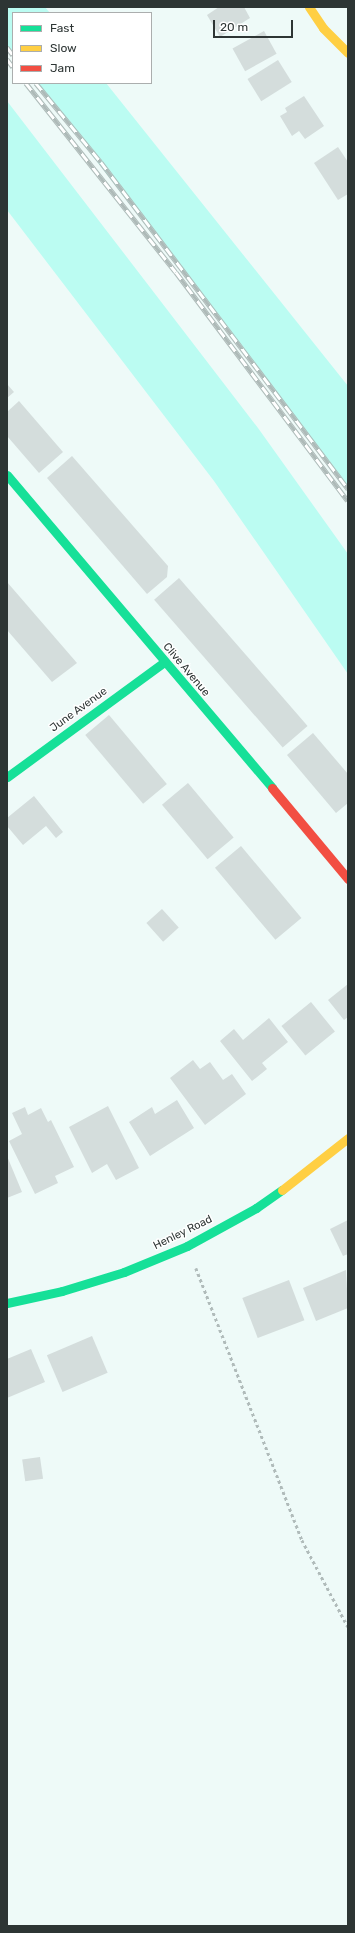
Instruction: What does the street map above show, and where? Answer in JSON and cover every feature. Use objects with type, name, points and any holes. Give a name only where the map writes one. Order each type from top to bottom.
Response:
[{"type":"street","points":[[309,7],[327,32],[348,53]]},
{"type":"street","name":"Clive Avenue","points":[[7,475],[348,879]]},
{"type":"street","name":"June Avenue","points":[[7,777],[164,662]]},
{"type":"street","name":"Henley Road","points":[[7,1303],[62,1291],[124,1272],[187,1246],[256,1208],[299,1178],[348,1138]]},
{"type":"path","points":[[187,1246],[302,1540],[348,1627]]},
{"type":"green space","points":[[7,7],[45,7],[49,12],[12,12],[12,52],[7,45]]},
{"type":"green space","points":[[37,84],[107,84],[348,386],[348,491],[258,369]]},
{"type":"green space","points":[[7,101],[258,428],[348,554],[348,674],[214,481],[7,210]]},
{"type":"building","points":[[219,7],[244,7],[250,18],[220,37],[207,15]]},
{"type":"building","points":[[264,31],[277,54],[245,71],[233,48]]},
{"type":"building","points":[[278,60],[292,82],[261,101],[247,79]]},
{"type":"building","points":[[304,96],[324,126],[305,139],[299,131],[292,136],[280,116],[287,112],[285,108]]},
{"type":"building","points":[[338,147],[348,162],[348,194],[338,200],[314,163]]},
{"type":"building","points":[[7,384],[14,392],[7,398]]},
{"type":"building","points":[[19,401],[63,452],[39,473],[7,436],[7,412]]},
{"type":"building","points":[[72,456],[168,566],[167,577],[147,594],[47,478]]},
{"type":"building","points":[[179,578],[308,726],[283,748],[154,600]]},
{"type":"building","points":[[7,582],[77,663],[52,682],[7,630]]},
{"type":"building","points":[[109,715],[167,784],[143,804],[85,735]]},
{"type":"building","points":[[313,733],[348,774],[348,803],[336,813],[287,755]]},
{"type":"building","points":[[188,783],[234,837],[208,859],[162,805]]},
{"type":"building","points":[[34,796],[63,832],[56,838],[46,826],[23,845],[7,826],[7,818]]},
{"type":"building","points":[[241,846],[301,918],[275,940],[215,868]]},
{"type":"building","points":[[162,909],[179,928],[163,942],[146,923]]},
{"type":"building","points":[[348,984],[348,1017],[344,1020],[328,1000]]},
{"type":"building","points":[[311,1002],[335,1032],[305,1055],[281,1026]]},
{"type":"building","points":[[269,1018],[288,1042],[262,1063],[267,1069],[252,1081],[220,1041],[234,1029],[243,1040]]},
{"type":"building","points":[[193,1060],[200,1069],[210,1062],[223,1080],[232,1074],[246,1094],[205,1125],[170,1078]]},
{"type":"building","points":[[177,1100],[194,1128],[150,1156],[129,1122],[152,1107],[155,1114]]},
{"type":"building","points":[[108,1106],[139,1168],[116,1180],[107,1164],[92,1173],[69,1127]]},
{"type":"building","points":[[25,1107],[28,1115],[41,1108],[48,1122],[51,1120],[74,1167],[55,1176],[58,1183],[35,1194],[9,1141],[22,1134],[12,1113]]},
{"type":"building","points":[[7,1156],[22,1192],[7,1198]]},
{"type":"building","points":[[348,1220],[348,1254],[343,1256],[330,1229]]},
{"type":"building","points":[[346,1270],[348,1308],[316,1321],[303,1288]]},
{"type":"building","points":[[289,1280],[304,1320],[258,1338],[242,1298]]},
{"type":"building","points":[[92,1336],[108,1373],[63,1392],[47,1355]]},
{"type":"building","points":[[31,1349],[45,1382],[7,1398],[7,1359]]},
{"type":"building","points":[[40,1457],[43,1479],[25,1481],[22,1460]]},
{"type":"railway","points":[[7,47],[12,54]]},
{"type":"railway","points":[[7,59],[12,66]]},
{"type":"railway","points":[[27,84],[176,272],[348,501]]},
{"type":"railway","points":[[37,84],[101,162],[348,489]]},
{"type":"traffic: fast","points":[[7,475],[272,788]]},
{"type":"traffic: fast","points":[[7,777],[164,662]]},
{"type":"traffic: fast","points":[[7,1303],[62,1291],[124,1272],[187,1246],[256,1208],[282,1190]]},
{"type":"traffic: slow","points":[[309,7],[323,28],[348,53]]},
{"type":"traffic: slow","points":[[282,1190],[348,1138]]},
{"type":"traffic: jam","points":[[272,788],[348,879]]}]
